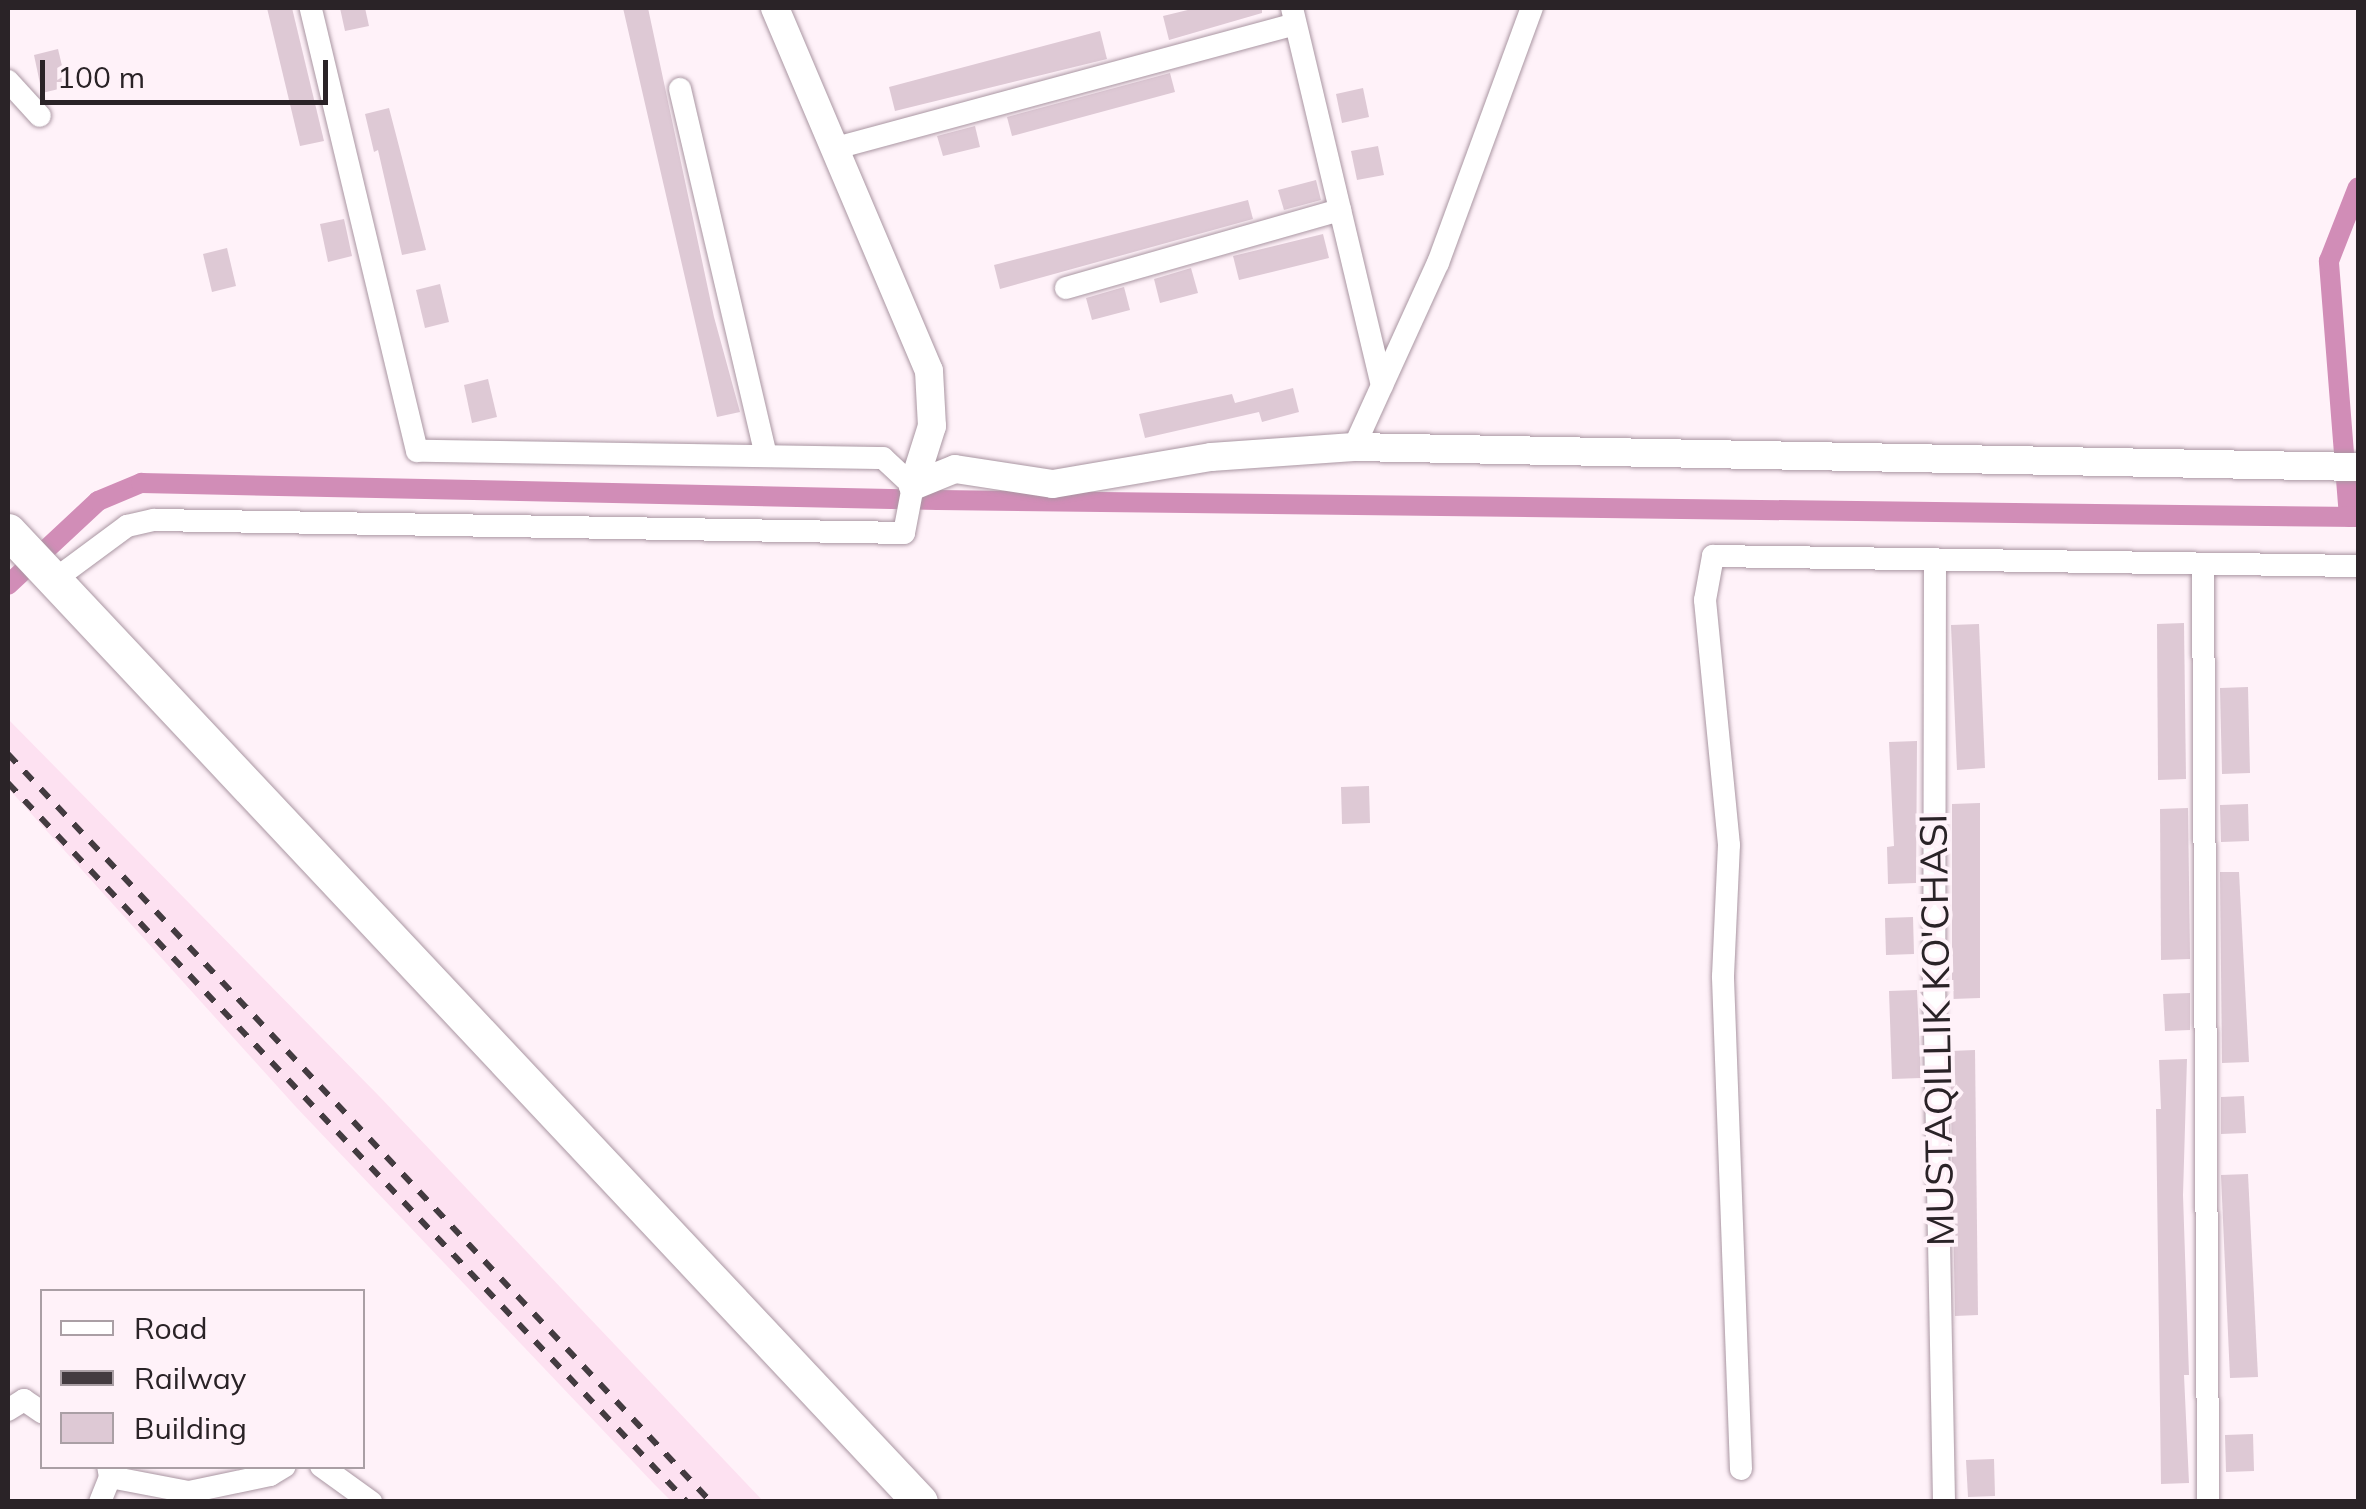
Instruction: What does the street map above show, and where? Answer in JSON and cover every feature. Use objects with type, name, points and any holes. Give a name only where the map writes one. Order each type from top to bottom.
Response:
[{"type":"main road","points":[[12,535],[920,1502]]},
{"type":"street","points":[[312,8],[416,450],[882,458],[912,486]]},
{"type":"street","points":[[54,580],[127,526],[154,520],[904,533],[912,486],[932,426],[929,371],[775,8]]},
{"type":"street","points":[[1354,447],[1438,263],[1532,8]]},
{"type":"street","points":[[836,148],[1294,16],[1382,385]]},
{"type":"street","points":[[8,81],[40,116]]},
{"type":"street","points":[[680,89],[766,454]]},
{"type":"street","points":[[1066,288],[1340,210]]},
{"type":"street","points":[[912,486],[955,469],[1053,484],[1211,456],[1354,447],[2358,467]]},
{"type":"street","points":[[1740,1468],[1723,976],[1730,845],[1705,600],[1713,556],[2358,566]]},
{"type":"street","name":"MUSTAQILLIK KO'CHASI","points":[[1935,559],[1934,980],[1944,1502]]},
{"type":"street","points":[[2202,564],[2208,1502]]},
{"type":"street","points":[[8,1410],[24,1400],[40,1411]]},
{"type":"street","points":[[100,1502],[109,1472],[189,1492],[270,1475],[280,1469]]},
{"type":"street","points":[[324,1469],[371,1502]]},
{"type":"shaded area","points":[[8,719],[380,1097],[763,1501],[671,1501],[655,1485],[296,1107],[8,788]]},
{"type":"building","points":[[267,8],[292,8],[324,141],[300,146]]},
{"type":"building","points":[[340,8],[365,8],[369,26],[345,31]]},
{"type":"building","points":[[623,8],[648,8],[714,317],[740,412],[717,417]]},
{"type":"building","points":[[1196,8],[1262,8],[1262,13],[1169,40],[1163,16]]},
{"type":"building","points":[[1100,31],[1107,59],[895,111],[889,87]]},
{"type":"building","points":[[58,49],[67,87],[42,93],[34,55]]},
{"type":"building","points":[[1170,73],[1175,92],[1012,136],[1007,117]]},
{"type":"building","points":[[1363,88],[1369,117],[1342,123],[1336,94]]},
{"type":"building","points":[[389,108],[426,250],[402,255],[378,150],[374,152],[365,114]]},
{"type":"building","points":[[975,126],[980,147],[943,156],[937,136]]},
{"type":"building","points":[[1378,146],[1384,175],[1357,180],[1351,151]]},
{"type":"building","points":[[1316,180],[1321,200],[1284,210],[1278,190]]},
{"type":"building","points":[[1248,200],[1253,219],[1000,289],[994,265]]},
{"type":"building","points":[[344,219],[352,256],[328,262],[320,224]]},
{"type":"building","points":[[1323,234],[1329,258],[1239,280],[1233,256]]},
{"type":"building","points":[[227,248],[236,286],[212,292],[203,254]]},
{"type":"building","points":[[1191,268],[1198,293],[1160,303],[1154,279]]},
{"type":"building","points":[[440,284],[449,322],[425,328],[416,290]]},
{"type":"building","points":[[1124,287],[1130,310],[1092,320],[1086,298]]},
{"type":"building","points":[[488,379],[497,417],[472,423],[464,385]]},
{"type":"building","points":[[1293,388],[1299,412],[1262,422],[1259,412],[1145,438],[1139,414],[1232,394],[1235,403]]},
{"type":"building","points":[[2184,623],[2186,779],[2158,780],[2157,624]]},
{"type":"building","points":[[1979,624],[1985,768],[1957,770],[1951,625]]},
{"type":"building","points":[[2248,687],[2250,773],[2222,774],[2220,688]]},
{"type":"building","points":[[1917,741],[1916,883],[1888,884],[1887,847],[1894,846],[1889,742]]},
{"type":"building","points":[[1369,786],[1370,823],[1342,824],[1341,787]]},
{"type":"building","points":[[1980,803],[1980,998],[1952,999],[1952,804]]},
{"type":"building","points":[[2248,804],[2249,841],[2221,842],[2220,805]]},
{"type":"building","points":[[2188,808],[2190,959],[2161,960],[2160,809]]},
{"type":"building","points":[[2220,872],[2239,872],[2249,1062],[2222,1063]]},
{"type":"building","points":[[1913,917],[1914,954],[1886,955],[1885,918]]},
{"type":"building","points":[[1917,990],[1921,1078],[1892,1079],[1889,991]]},
{"type":"building","points":[[2190,993],[2190,1030],[2165,1031],[2163,994]]},
{"type":"building","points":[[1975,1050],[1978,1315],[1955,1316],[1950,1051]]},
{"type":"building","points":[[2187,1059],[2183,1195],[2189,1483],[2161,1484],[2156,1109],[2161,1109],[2159,1060]]},
{"type":"building","points":[[2244,1096],[2246,1133],[2221,1134],[2221,1097]]},
{"type":"building","points":[[2248,1174],[2258,1377],[2230,1378],[2221,1175]]},
{"type":"building","points":[[2253,1434],[2254,1471],[2226,1472],[2225,1435]]},
{"type":"building","points":[[1994,1459],[1995,1496],[1968,1497],[1966,1460]]},
{"type":"waterway","points":[[2349,517],[2329,261],[2358,187]]},
{"type":"waterway","points":[[8,585],[98,501],[141,483],[938,500],[2358,517]]},
{"type":"railway","points":[[8,754],[711,1502]]},
{"type":"railway","points":[[8,783],[687,1502]]}]
